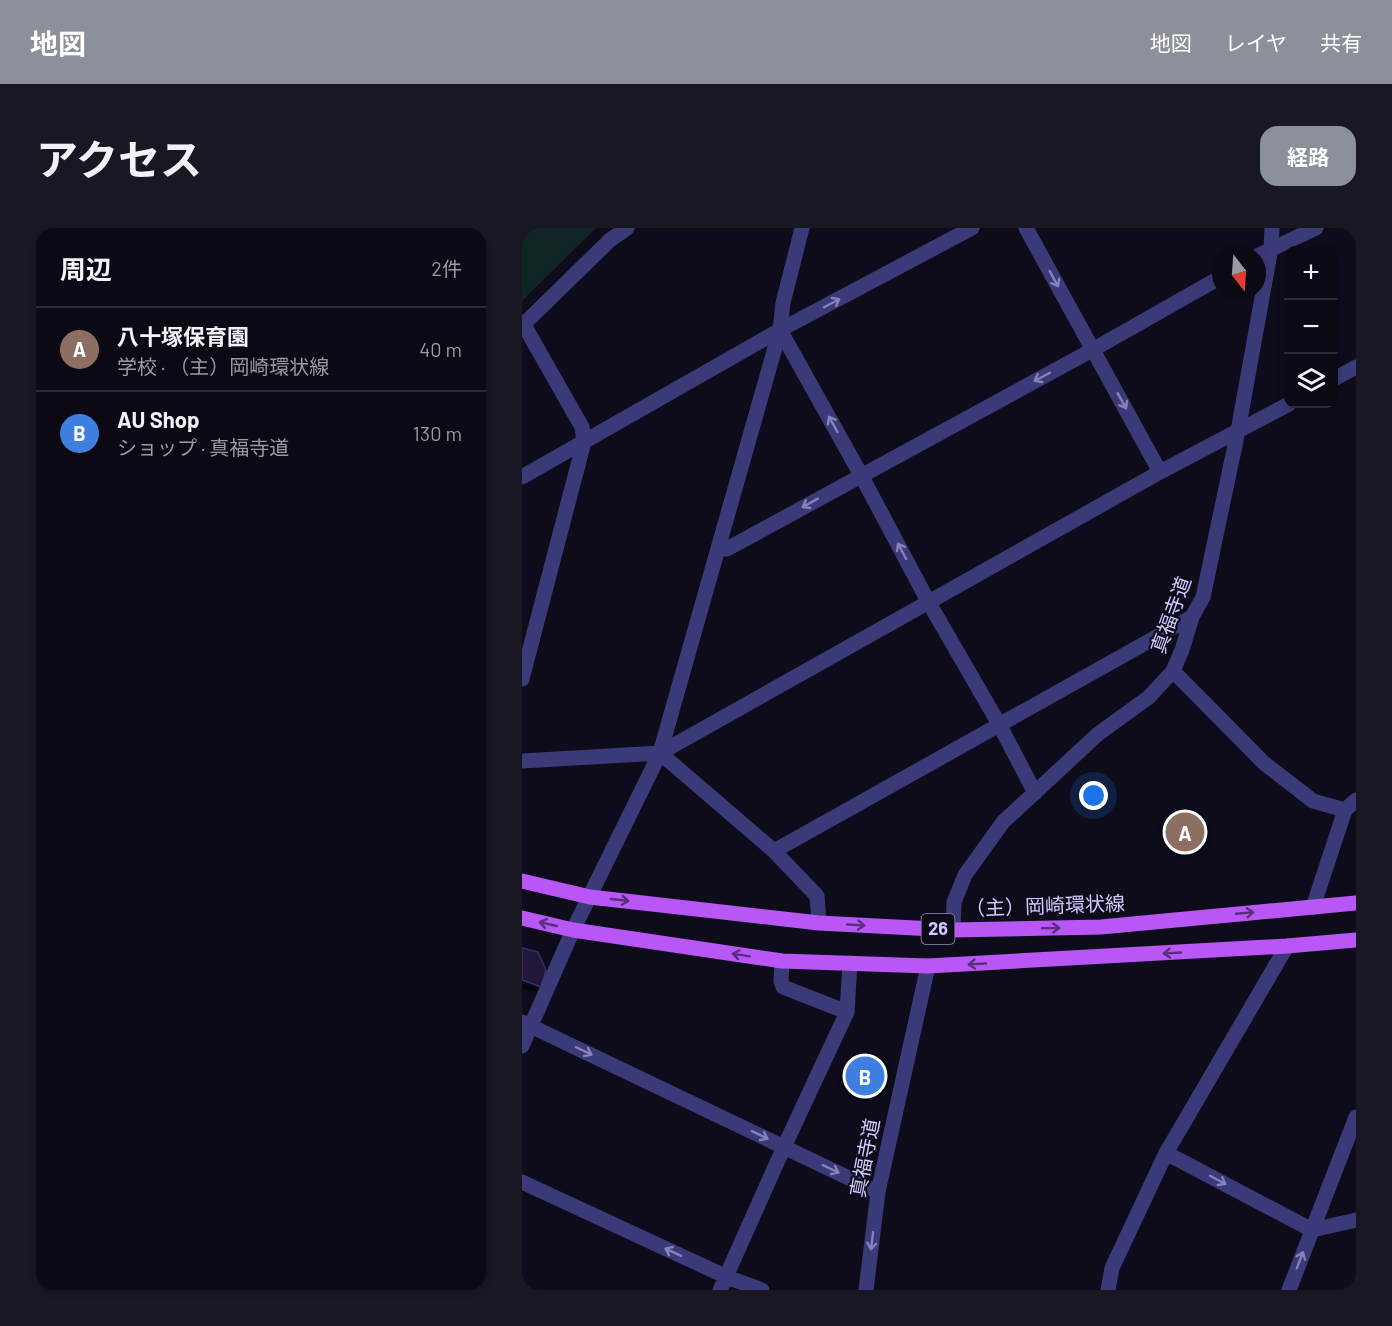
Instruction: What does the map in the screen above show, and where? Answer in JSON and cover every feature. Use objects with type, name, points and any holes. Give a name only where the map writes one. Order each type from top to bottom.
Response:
[{"type":"main road","name":"（主）岡崎環状線","points":[[522,881],[590,897],[819,922],[953,930],[1101,927],[1356,903]]},
{"type":"main road","name":"26","points":[[522,918],[573,930],[782,961],[928,966],[1287,946],[1356,940]]},
{"type":"street","points":[[522,679],[584,442],[582,427],[523,326],[610,240],[627,228]]},
{"type":"street","points":[[522,1046],[527,1024],[660,753],[780,330],[783,303],[802,228]]},
{"type":"street","points":[[522,477],[780,330],[972,228]]},
{"type":"street","points":[[1026,228],[1160,472]]},
{"type":"street","name":"真福寺道","points":[[953,930],[954,902],[965,874],[1003,822],[1098,734],[1149,697],[1173,672],[1191,617],[1203,597],[1238,431],[1271,248],[1272,228]]},
{"type":"street","points":[[1266,251],[1316,228]]},
{"type":"street","points":[[718,548],[727,549],[1212,282]]},
{"type":"street","points":[[780,330],[929,603],[999,724],[1035,794]]},
{"type":"street","points":[[1338,377],[1356,367]]},
{"type":"street","points":[[522,761],[660,753],[1160,472],[1284,407]]},
{"type":"street","points":[[774,851],[1191,617]]},
{"type":"street","points":[[1173,672],[1272,769],[1313,801],[1350,805],[1312,906]]},
{"type":"street","points":[[660,753],[774,851],[817,896],[819,922]]},
{"type":"street","points":[[1108,1290],[1112,1268],[1166,1153],[1287,946]]},
{"type":"street","points":[[782,961],[783,987],[847,1012]]},
{"type":"street","points":[[723,1283],[847,1012],[850,963]]},
{"type":"street","name":"真福寺道","points":[[866,1290],[878,1192],[928,966]]},
{"type":"street","points":[[527,1024],[878,1192]]},
{"type":"street","points":[[1289,1290],[1356,1117]]},
{"type":"street","points":[[1166,1153],[1312,1230],[1356,1220]]},
{"type":"street","points":[[522,1182],[723,1283],[762,1290]]},
{"type":"green space","points":[[522,228],[596,228],[522,301]]},
{"type":"building","points":[[522,948],[538,952],[546,970],[541,987],[522,980]]},
{"type":"place","name":"八十塚保育園","points":[[1185,832]]},
{"type":"place","name":"AU Shop","points":[[865,1076]]}]
